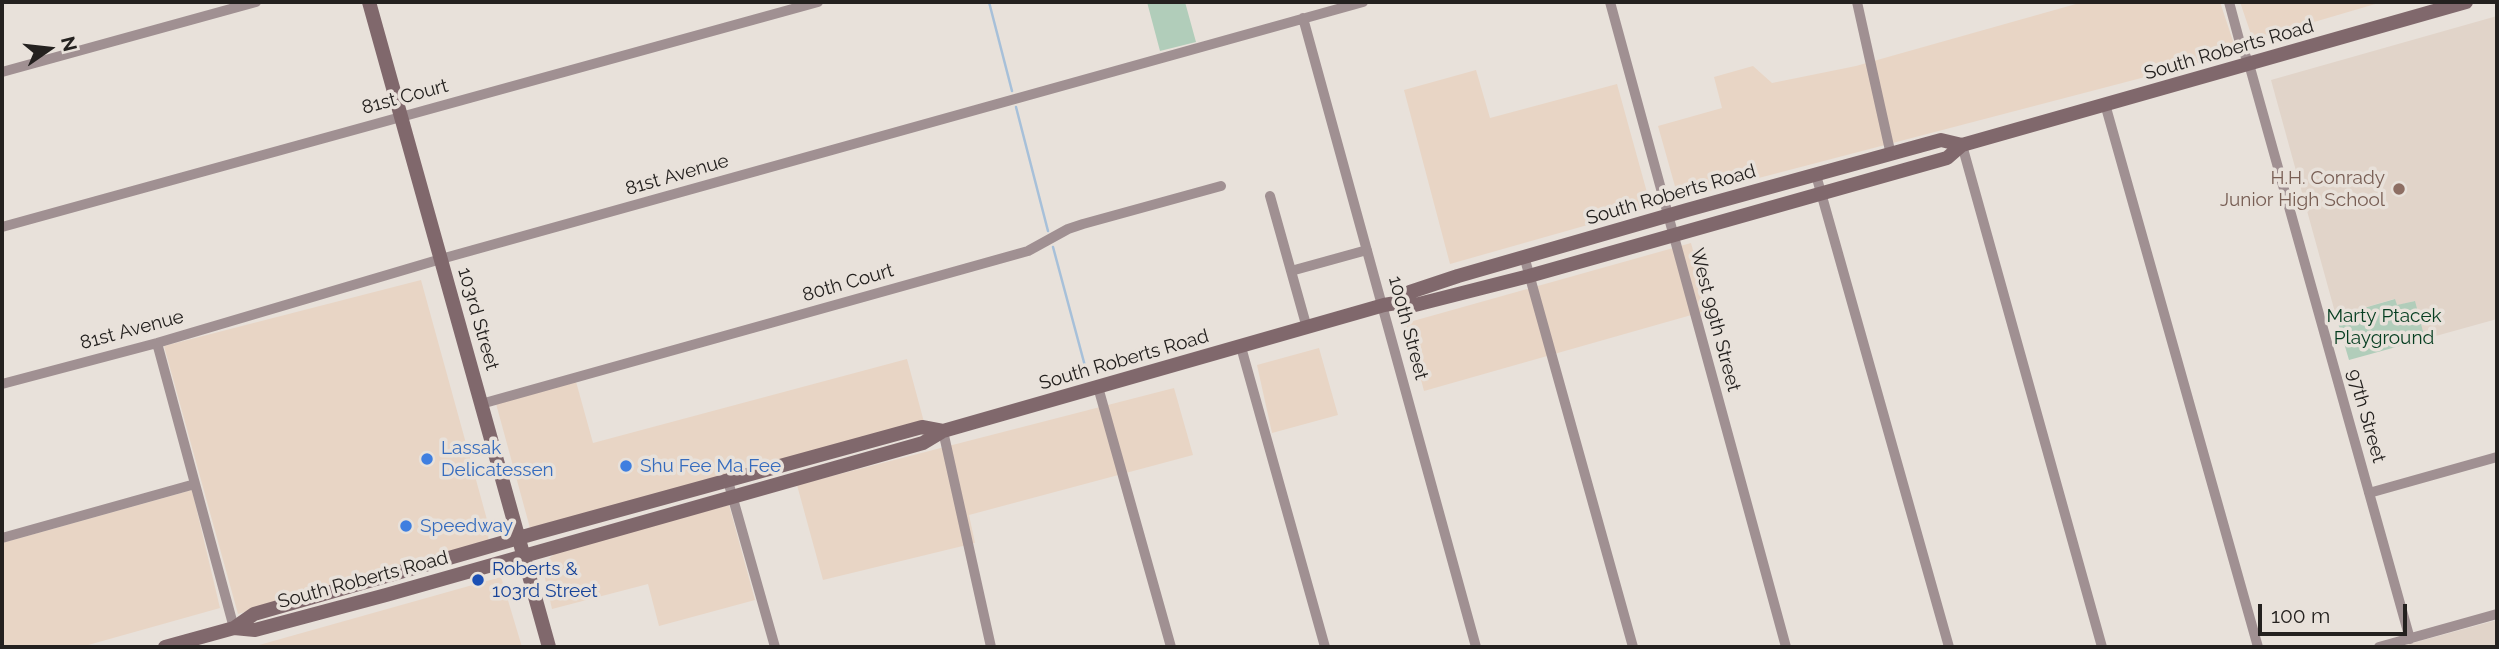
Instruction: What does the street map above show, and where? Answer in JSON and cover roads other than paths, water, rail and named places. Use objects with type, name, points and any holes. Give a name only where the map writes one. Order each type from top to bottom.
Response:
[{"type":"street","points":[[2,72],[256,2]]},
{"type":"street","name":"103rd Street","points":[[369,2],[549,647]]},
{"type":"street","name":"81st Court","points":[[2,227],[818,2]]},
{"type":"street","name":"81st Avenue","points":[[2,384],[157,343],[441,259],[1363,2]]},
{"type":"street","name":"West 99th Street","points":[[1610,2],[1786,647]]},
{"type":"street","points":[[1857,2],[1892,155]]},
{"type":"street","name":"97th Street","points":[[2229,2],[2240,43],[2249,64],[2410,639]]},
{"type":"street","name":"South Roberts Road","points":[[1390,304],[1411,306],[1529,276],[1947,158],[1962,145],[2466,2]]},
{"type":"street","name":"100th Street","points":[[1303,18],[1367,250],[1390,304],[1476,647]]},
{"type":"street","points":[[2105,104],[2258,647]]},
{"type":"street","name":"South Roberts Road","points":[[234,628],[255,630],[923,443],[943,431],[1390,304],[1410,292],[1669,215],[1941,140],[1962,145]]},
{"type":"street","points":[[1962,145],[2102,647]]},
{"type":"street","points":[[1816,176],[1949,647]]},
{"type":"street","name":"80th Court","points":[[481,404],[1028,251],[1068,229],[1221,186]]},
{"type":"street","points":[[1270,196],[1307,328]]},
{"type":"street","points":[[1291,271],[1367,250]]},
{"type":"street","points":[[1524,256],[1633,647]]},
{"type":"street","points":[[157,343],[234,628]]},
{"type":"street","points":[[1241,347],[1325,647]]},
{"type":"street","points":[[1098,387],[1171,647]]},
{"type":"street","name":"South Roberts Road","points":[[172,646],[234,628],[254,614],[519,538],[922,427],[943,431]]},
{"type":"street","points":[[943,431],[991,647]]},
{"type":"street","points":[[2369,493],[2497,457]]},
{"type":"street","points":[[728,481],[775,647]]},
{"type":"street","points":[[2,538],[195,484]]},
{"type":"street","points":[[2379,647],[2497,614]]},
{"type":"waterway","points":[[989,2],[1012,91]]},
{"type":"waterway","points":[[1016,107],[1048,231]]},
{"type":"waterway","points":[[1053,247],[1085,366]]},
{"type":"place","name":"H.H. Conrady Junior High School","points":[[2399,189]]},
{"type":"place","name":"Lassak Delicatessen","points":[[427,459]]},
{"type":"place","name":"Shu Fee Ma Fee","points":[[626,466]]},
{"type":"place","name":"Speedway","points":[[406,526]]},
{"type":"place","name":"Roberts & 103rd Street","points":[[478,580]]},
{"type":"park label","name":"Marty Ptacek Playground","points":[[2384,327]]}]
